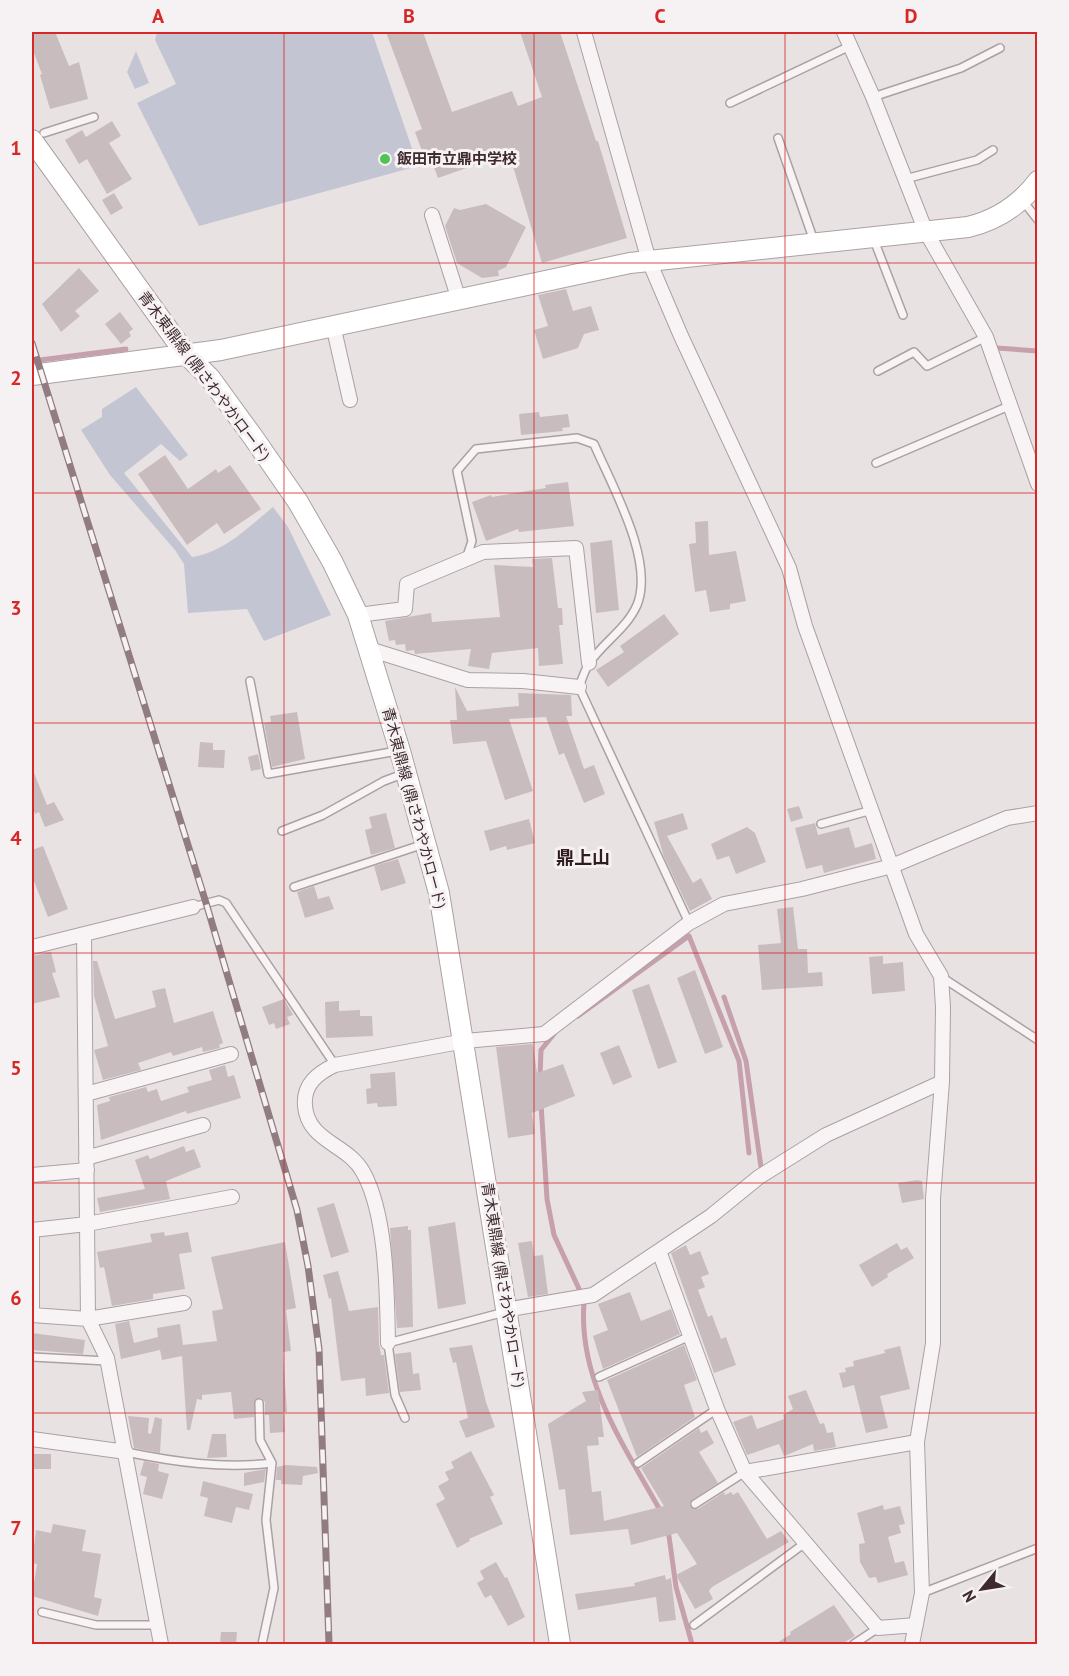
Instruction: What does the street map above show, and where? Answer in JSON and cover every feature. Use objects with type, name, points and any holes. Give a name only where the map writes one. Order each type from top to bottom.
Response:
[{"type":"main road","name":"青木東鼎線 (鼎さわやかロード)","points":[[38,137],[185,353],[210,378],[298,502],[332,561],[358,615],[400,751],[439,893],[465,1041],[501,1312],[560,1644]]},
{"type":"main road","points":[[32,375],[221,350],[649,261],[926,232],[987,223],[1008,211],[1038,181]]},
{"type":"street","points":[[584,32],[649,261],[681,336],[789,568],[805,626],[916,934],[941,976],[942,1082],[933,1198],[933,1343],[917,1442],[922,1593],[912,1644]]},
{"type":"street","points":[[847,36],[926,232],[986,337],[1034,481],[1038,484]]},
{"type":"street","points":[[432,215],[459,300]]},
{"type":"street","points":[[333,325],[350,400]]},
{"type":"street","points":[[358,615],[405,609],[407,584],[483,552],[576,548],[589,663]]},
{"type":"street","points":[[369,649],[468,680],[522,681],[579,687]]},
{"type":"street","points":[[388,1342],[381,1241],[373,1193],[362,1170],[349,1154],[318,1134],[308,1120],[305,1105],[307,1091],[316,1074],[335,1065],[465,1041],[544,1034],[689,923],[724,904],[802,889],[892,866],[1007,818],[1038,813]]},
{"type":"street","points":[[32,947],[193,907]]},
{"type":"street","points":[[84,934],[88,1319],[107,1361],[161,1644]]},
{"type":"street","points":[[86,1094],[231,1054]]},
{"type":"street","points":[[501,1312],[593,1295],[711,1216],[759,1177],[826,1135],[942,1082]]},
{"type":"street","points":[[32,1175],[86,1164],[203,1125]]},
{"type":"street","points":[[184,1303],[88,1319],[32,1315],[32,1230],[87,1224],[232,1197]]},
{"type":"street","points":[[658,1251],[717,1409],[745,1472],[878,1628],[916,1625]]},
{"type":"street","points":[[32,1439],[126,1452]]},
{"type":"street","points":[[745,1472],[917,1442]]},
{"type":"lane","points":[[730,103],[847,36]]},
{"type":"lane","points":[[873,97],[961,68],[1000,48]]},
{"type":"lane","points":[[38,137],[94,117]]},
{"type":"lane","points":[[778,138],[815,243]]},
{"type":"lane","points":[[905,178],[977,160],[993,150]]},
{"type":"lane","points":[[1022,199],[1038,220]]},
{"type":"lane","points":[[873,237],[903,315]]},
{"type":"lane","points":[[878,371],[914,352],[927,366],[986,337]]},
{"type":"lane","points":[[876,463],[1009,406]]},
{"type":"lane","points":[[466,559],[472,541],[457,471],[476,449],[577,438],[594,444],[634,539],[642,574],[637,605],[618,632],[589,663],[579,687],[689,923]]},
{"type":"lane","points":[[250,681],[268,774],[400,751]]},
{"type":"lane","points":[[282,831],[323,815],[384,781],[406,773]]},
{"type":"lane","points":[[821,824],[872,810]]},
{"type":"lane","points":[[294,887],[426,843]]},
{"type":"lane","points":[[193,907],[219,900],[226,903],[335,1065]]},
{"type":"lane","points":[[941,976],[954,988],[1038,1040]]},
{"type":"lane","points":[[405,1418],[395,1395],[388,1342],[501,1312]]},
{"type":"lane","points":[[599,1377],[690,1336]]},
{"type":"lane","points":[[32,1358],[107,1361]]},
{"type":"lane","points":[[259,1403],[260,1440],[272,1463],[266,1520],[274,1588],[262,1644]]},
{"type":"lane","points":[[638,1463],[717,1409]]},
{"type":"lane","points":[[126,1452],[176,1462],[244,1466],[272,1463]]},
{"type":"lane","points":[[695,1504],[745,1472]]},
{"type":"lane","points":[[694,1625],[805,1543]]},
{"type":"lane","points":[[922,1593],[1038,1548]]},
{"type":"lane","points":[[42,1612],[96,1625],[158,1625]]},
{"type":"lane","points":[[854,1644],[878,1628]]},
{"type":"shaded area","points":[[157,32],[372,32],[418,166],[199,226],[137,103],[176,84],[155,40]]},
{"type":"shaded area","points":[[136,51],[149,83],[135,89],[127,72]]},
{"type":"shaded area","points":[[136,387],[188,455],[180,461],[161,444],[124,473],[192,557],[226,544],[273,507],[288,527],[331,615],[264,641],[247,609],[188,613],[184,564],[175,550],[110,475],[81,430],[102,417],[102,409]]},
{"type":"building","points":[[39,32],[55,32],[69,66],[79,62],[88,99],[50,109],[40,75],[42,74],[32,48],[32,35]]},
{"type":"building","points":[[386,32],[423,32],[452,112],[512,91],[518,106],[542,97],[520,32],[560,32],[596,141],[598,141],[627,238],[542,263],[509,153],[438,178],[431,159],[426,162],[415,132],[422,129]]},
{"type":"building","points":[[112,121],[121,136],[109,143],[132,179],[107,194],[87,159],[79,164],[65,140],[82,130],[86,137]]},
{"type":"building","points":[[114,193],[123,208],[111,215],[102,200]]},
{"type":"building","points":[[486,204],[526,227],[506,267],[498,271],[499,276],[482,278],[457,263],[445,226],[454,208],[460,210]]},
{"type":"building","points":[[79,268],[99,291],[75,311],[80,316],[61,332],[42,304]]},
{"type":"building","points":[[566,289],[573,311],[591,306],[599,330],[584,334],[578,348],[543,359],[534,330],[548,326],[538,295]]},
{"type":"building","points":[[120,312],[133,329],[129,332],[131,336],[121,344],[105,324]]},
{"type":"building","points":[[539,412],[540,417],[568,414],[570,427],[562,428],[563,431],[521,435],[519,414]]},
{"type":"building","points":[[165,455],[188,489],[216,469],[218,473],[230,465],[261,509],[224,534],[217,523],[187,545],[138,474]]},
{"type":"building","points":[[568,482],[574,526],[519,532],[518,529],[486,541],[472,502],[491,495],[492,497],[546,488],[545,485]]},
{"type":"building","points":[[708,521],[709,555],[736,551],[746,601],[730,604],[730,609],[710,612],[706,590],[695,592],[689,544],[696,543],[695,522]]},
{"type":"building","points":[[612,540],[619,610],[596,613],[590,543]]},
{"type":"building","points":[[552,558],[558,608],[562,608],[563,625],[559,625],[563,664],[539,666],[538,648],[492,653],[489,669],[468,666],[471,649],[415,654],[414,650],[406,651],[405,644],[396,645],[395,640],[389,641],[385,621],[431,613],[432,622],[500,617],[494,565],[533,567],[532,559]]},
{"type":"building","points":[[664,614],[679,634],[608,687],[596,670],[624,652],[620,646]]},
{"type":"building","points":[[455,687],[467,711],[519,706],[518,693],[571,695],[572,716],[566,716],[584,769],[594,765],[605,794],[584,803],[564,753],[559,755],[546,717],[509,719],[533,791],[505,800],[486,741],[453,744],[450,720],[457,720]]},
{"type":"building","points":[[297,712],[305,759],[272,767],[264,723],[271,722],[270,716]]},
{"type":"building","points":[[200,742],[213,743],[213,750],[225,750],[224,768],[198,767]]},
{"type":"building","points":[[258,754],[261,769],[251,771],[248,757]]},
{"type":"building","points":[[32,768],[47,805],[54,802],[64,820],[45,827],[39,812],[35,814],[32,805]]},
{"type":"building","points":[[799,806],[803,818],[791,822],[787,809]]},
{"type":"building","points":[[386,813],[395,848],[371,855],[365,830],[372,828],[369,817]]},
{"type":"building","points":[[683,813],[688,829],[667,836],[693,883],[701,878],[712,899],[690,911],[664,857],[654,822]]},
{"type":"building","points":[[529,819],[535,843],[507,850],[506,846],[490,851],[484,831]]},
{"type":"building","points":[[815,823],[818,835],[849,827],[855,848],[872,843],[876,859],[824,873],[822,865],[806,869],[795,828]]},
{"type":"building","points":[[747,827],[755,833],[766,862],[736,874],[729,856],[717,860],[711,844]]},
{"type":"building","points":[[43,846],[68,909],[48,917],[32,876],[32,850]]},
{"type":"building","points":[[398,859],[406,883],[381,891],[374,866]]},
{"type":"building","points":[[314,886],[318,899],[329,896],[334,909],[305,918],[297,892]]},
{"type":"building","points":[[793,907],[798,949],[807,949],[808,973],[822,972],[823,986],[762,990],[758,945],[781,943],[777,909]]},
{"type":"building","points":[[51,952],[56,972],[52,973],[60,997],[32,1004],[32,956]]},
{"type":"building","points":[[883,956],[883,964],[903,962],[905,991],[872,994],[869,957]]},
{"type":"building","points":[[93,961],[97,961],[115,1019],[156,1007],[152,991],[165,988],[174,1023],[213,1011],[223,1043],[219,1045],[220,1048],[203,1052],[202,1047],[173,1056],[171,1052],[138,1063],[141,1070],[103,1080],[94,1050],[108,1046],[94,996]]},
{"type":"building","points":[[695,970],[723,1047],[705,1054],[677,978]]},
{"type":"building","points":[[649,984],[677,1062],[658,1069],[632,990]]},
{"type":"building","points":[[284,999],[293,1015],[287,1017],[290,1024],[276,1029],[274,1023],[269,1025],[262,1007]]},
{"type":"building","points":[[339,1001],[339,1011],[360,1010],[360,1016],[372,1016],[373,1036],[326,1038],[325,1002]]},
{"type":"building","points":[[533,1044],[537,1073],[563,1064],[575,1096],[532,1113],[535,1134],[508,1138],[496,1047]]},
{"type":"building","points":[[619,1045],[632,1077],[613,1085],[600,1053]]},
{"type":"building","points":[[225,1065],[228,1077],[234,1075],[241,1098],[187,1114],[186,1111],[101,1140],[97,1105],[110,1101],[109,1097],[146,1087],[148,1092],[157,1089],[161,1101],[189,1092],[187,1087],[212,1080],[209,1070]]},
{"type":"building","points":[[395,1072],[397,1106],[378,1107],[377,1103],[367,1104],[366,1089],[371,1088],[370,1074]]},
{"type":"building","points":[[184,1146],[186,1152],[194,1149],[201,1167],[166,1181],[170,1199],[100,1212],[97,1198],[145,1189],[135,1160],[148,1155],[150,1159]]},
{"type":"building","points":[[922,1181],[924,1199],[902,1203],[898,1183]]},
{"type":"building","points":[[334,1203],[349,1252],[331,1258],[317,1208]]},
{"type":"building","points":[[455,1222],[466,1304],[438,1309],[428,1227]]},
{"type":"building","points":[[408,1226],[408,1230],[411,1230],[413,1327],[397,1328],[390,1228]]},
{"type":"building","points":[[164,1232],[165,1236],[188,1232],[192,1252],[179,1254],[185,1289],[153,1294],[153,1299],[112,1306],[104,1267],[100,1268],[97,1252],[152,1242],[150,1234]]},
{"type":"building","points":[[532,1241],[534,1256],[543,1255],[548,1294],[528,1297],[518,1243]]},
{"type":"building","points":[[285,1242],[296,1308],[286,1310],[291,1351],[283,1352],[287,1412],[283,1412],[285,1432],[270,1433],[269,1415],[265,1415],[265,1402],[261,1398],[254,1401],[254,1417],[234,1419],[231,1392],[202,1395],[202,1400],[197,1399],[190,1430],[187,1430],[182,1356],[162,1360],[160,1350],[121,1359],[115,1324],[129,1321],[134,1343],[158,1337],[157,1328],[180,1324],[183,1345],[217,1341],[212,1311],[223,1309],[211,1257]]},
{"type":"building","points":[[897,1243],[901,1250],[907,1247],[914,1258],[887,1274],[888,1277],[872,1287],[859,1265]]},
{"type":"building","points":[[686,1245],[690,1255],[700,1251],[709,1274],[701,1277],[705,1287],[698,1290],[708,1317],[712,1315],[721,1339],[726,1337],[736,1365],[714,1373],[671,1253]]},
{"type":"building","points":[[338,1271],[349,1311],[378,1307],[379,1343],[381,1355],[384,1355],[389,1393],[366,1396],[365,1378],[341,1381],[331,1298],[329,1299],[323,1275]]},
{"type":"building","points":[[630,1292],[641,1321],[671,1309],[680,1334],[603,1369],[593,1336],[608,1330],[598,1304]]},
{"type":"building","points":[[32,1333],[85,1340],[83,1354],[32,1350]]},
{"type":"building","points":[[472,1345],[486,1402],[495,1427],[466,1438],[459,1421],[468,1418],[456,1362],[453,1363],[449,1348]]},
{"type":"building","points":[[684,1345],[697,1380],[684,1385],[695,1417],[637,1457],[607,1380]]},
{"type":"building","points":[[900,1346],[910,1389],[880,1396],[888,1428],[866,1433],[854,1385],[843,1388],[839,1373],[846,1372],[845,1368],[854,1366],[853,1361],[885,1353],[884,1350]]},
{"type":"building","points":[[411,1352],[413,1374],[419,1373],[421,1390],[400,1392],[395,1354]]},
{"type":"building","points":[[598,1390],[604,1437],[598,1437],[599,1445],[587,1446],[592,1492],[601,1491],[604,1521],[664,1506],[641,1468],[699,1428],[701,1433],[707,1430],[714,1443],[699,1452],[718,1483],[692,1500],[691,1507],[698,1509],[724,1492],[725,1495],[731,1492],[733,1495],[738,1492],[767,1539],[781,1531],[789,1542],[712,1587],[709,1591],[713,1599],[695,1609],[676,1575],[697,1564],[677,1533],[631,1545],[628,1529],[570,1535],[565,1489],[559,1490],[548,1424],[586,1401],[582,1392]]},
{"type":"building","points":[[806,1390],[820,1424],[824,1423],[827,1433],[833,1432],[836,1447],[814,1451],[813,1444],[784,1456],[779,1444],[747,1455],[733,1422],[752,1415],[757,1429],[784,1419],[783,1415],[793,1409],[788,1396]]},
{"type":"building","points":[[128,1416],[149,1418],[148,1433],[151,1434],[155,1417],[162,1419],[160,1453],[134,1448]]},
{"type":"building","points":[[212,1434],[226,1434],[227,1457],[207,1458]]},
{"type":"building","points":[[471,1451],[494,1495],[490,1497],[503,1524],[469,1539],[470,1541],[457,1548],[436,1504],[445,1499],[438,1486],[449,1480],[445,1472],[454,1468],[451,1462]]},
{"type":"building","points":[[32,1454],[51,1454],[51,1469],[32,1469]]},
{"type":"building","points":[[144,1461],[159,1464],[158,1471],[169,1474],[162,1499],[143,1494],[147,1477],[140,1475]]},
{"type":"building","points":[[286,1465],[317,1467],[318,1473],[303,1476],[302,1485],[281,1484],[281,1480],[276,1480],[277,1467]]},
{"type":"building","points":[[266,1469],[264,1482],[244,1486],[244,1473]]},
{"type":"building","points":[[203,1481],[253,1494],[249,1510],[236,1507],[232,1523],[204,1516],[208,1498],[200,1496]]},
{"type":"building","points":[[883,1505],[884,1510],[900,1506],[905,1524],[899,1525],[901,1533],[888,1537],[895,1563],[904,1561],[908,1575],[878,1583],[876,1577],[869,1578],[860,1562],[859,1544],[865,1543],[857,1513]]},
{"type":"building","points":[[53,1524],[86,1530],[82,1551],[101,1554],[94,1597],[102,1599],[98,1616],[32,1596],[37,1564],[32,1563],[36,1530],[51,1533]]},
{"type":"building","points":[[496,1562],[505,1578],[507,1577],[525,1617],[508,1626],[491,1595],[485,1598],[477,1583],[484,1579],[480,1571]]},
{"type":"building","points":[[665,1575],[666,1580],[671,1578],[676,1620],[659,1622],[656,1597],[578,1610],[575,1594],[635,1586],[634,1583]]},
{"type":"building","points":[[834,1605],[855,1636],[842,1644],[775,1644],[791,1634],[790,1632]]},
{"type":"building","points":[[221,1632],[237,1632],[236,1644],[220,1644]]},
{"type":"waterway","points":[[997,348],[1038,351]]},
{"type":"waterway","points":[[32,361],[126,349]]},
{"type":"waterway","points":[[578,1016],[689,936],[739,1061],[749,1153]]},
{"type":"waterway","points":[[724,997],[746,1061],[761,1167]]},
{"type":"waterway","points":[[540,1077],[541,1050],[554,1034]]},
{"type":"waterway","points":[[541,1104],[547,1199],[554,1235],[580,1291]]},
{"type":"waterway","points":[[584,1303],[584,1332],[588,1359],[596,1386],[619,1438],[661,1512]]},
{"type":"waterway","points":[[668,1529],[676,1587],[692,1644]]},
{"type":"railway","points":[[32,343],[206,903],[297,1210],[308,1266],[319,1349],[329,1644]]},
{"type":"place","name":"飯田市立鼎中学校","points":[[385,159]]},
{"type":"district","name":"鼎上山","points":[[583,858]]}]
